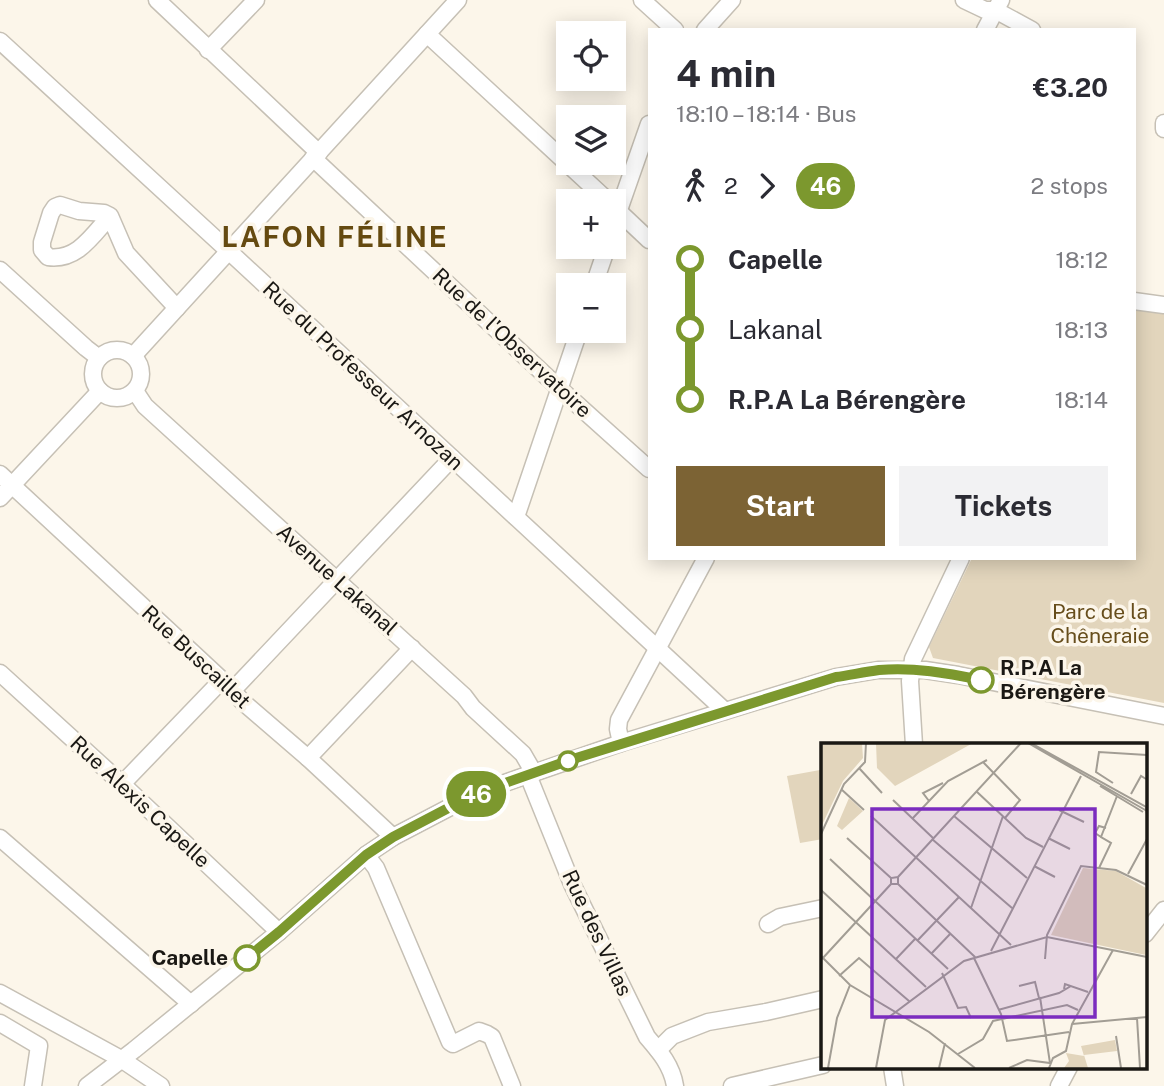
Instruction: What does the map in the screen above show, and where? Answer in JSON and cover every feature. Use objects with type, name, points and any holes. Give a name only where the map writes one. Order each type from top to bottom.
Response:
[{"type":"street","name":"Rue de l'Observatoire","points":[[157,0],[559,389],[648,469]]},
{"type":"street","points":[[208,50],[256,0]]},
{"type":"street","points":[[134,356],[458,0]]},
{"type":"street","points":[[642,0],[673,28]]},
{"type":"street","points":[[707,28],[732,0]]},
{"type":"street","points":[[970,3],[985,10],[998,5]]},
{"type":"street","points":[[986,28],[998,5]]},
{"type":"street","points":[[998,5],[1029,28]]},
{"type":"street","points":[[426,34],[591,189]]},
{"type":"street","name":"Rue du Professeur Arnozan","points":[[0,41],[725,711]]},
{"type":"street","points":[[1164,123],[1164,129]]},
{"type":"street","points":[[623,189],[648,126]]},
{"type":"street","points":[[110,216],[126,253],[177,308]]},
{"type":"street","points":[[626,221],[648,239]]},
{"type":"street","points":[[0,270],[99,358]]},
{"type":"street","points":[[1136,301],[1164,305]]},
{"type":"street","points":[[516,517],[575,343]]},
{"type":"street","points":[[116,350],[134,356],[139,363],[142,377],[135,391],[117,399],[100,391],[93,375],[99,358],[116,350]]},
{"type":"street","points":[[0,498],[6,480],[100,391]]},
{"type":"street","name":"Avenue Lakanal","points":[[135,391],[145,406],[464,696],[473,708],[523,754],[531,774]]},
{"type":"street","points":[[122,784],[337,579],[452,458]]},
{"type":"street","name":"Rue Buscaillet","points":[[6,480],[228,685],[243,702],[393,837]]},
{"type":"street","points":[[621,743],[619,720],[705,560]]},
{"type":"street","points":[[914,743],[910,681],[913,659],[960,560]]},
{"type":"street","points":[[308,758],[412,648]]},
{"type":"street","points":[[87,1086],[279,932],[366,855],[393,837],[477,793],[621,743],[836,677],[878,670],[911,669],[958,675],[1164,716]]},
{"type":"street","name":"Rue Alexis Capelle","points":[[0,673],[279,932]]},
{"type":"street","name":"Rue des Villas","points":[[531,774],[572,884],[646,1037],[659,1050],[673,1073],[675,1086]]},
{"type":"street","points":[[0,838],[191,1004]]},
{"type":"street","points":[[366,855],[376,868],[450,1042],[453,1044],[479,1031],[492,1037],[512,1086]]},
{"type":"street","points":[[768,924],[780,917],[821,908]]},
{"type":"street","points":[[1146,933],[1164,910]]},
{"type":"street","points":[[0,993],[121,1059],[157,1085]]},
{"type":"street","points":[[659,1050],[672,1036],[708,1022],[821,999]]},
{"type":"street","points":[[0,1023],[39,1046],[33,1086]]},
{"type":"street","points":[[732,1086],[821,1065]]},
{"type":"street","points":[[892,1068],[895,1086]]},
{"type":"street","points":[[1059,1086],[1068,1068]]},
{"type":"green space","name":"Parc de la Chêneraie","points":[[1136,309],[1164,311],[1164,703],[933,658],[929,647],[971,560],[1136,560]]},
{"type":"green space","points":[[820,770],[821,839],[800,843],[787,776]]},
{"type":"bus line","name":"46","points":[[247,958],[366,855],[393,837],[477,793],[621,743],[836,677],[878,670],[911,669],[981,680]]},
{"type":"place","name":"R.P.A La Bérengère","points":[[981,680]]},
{"type":"place","name":"Capelle","points":[[247,958]]},
{"type":"district","name":"LAFON FÉLINE","points":[[335,237]]}]
